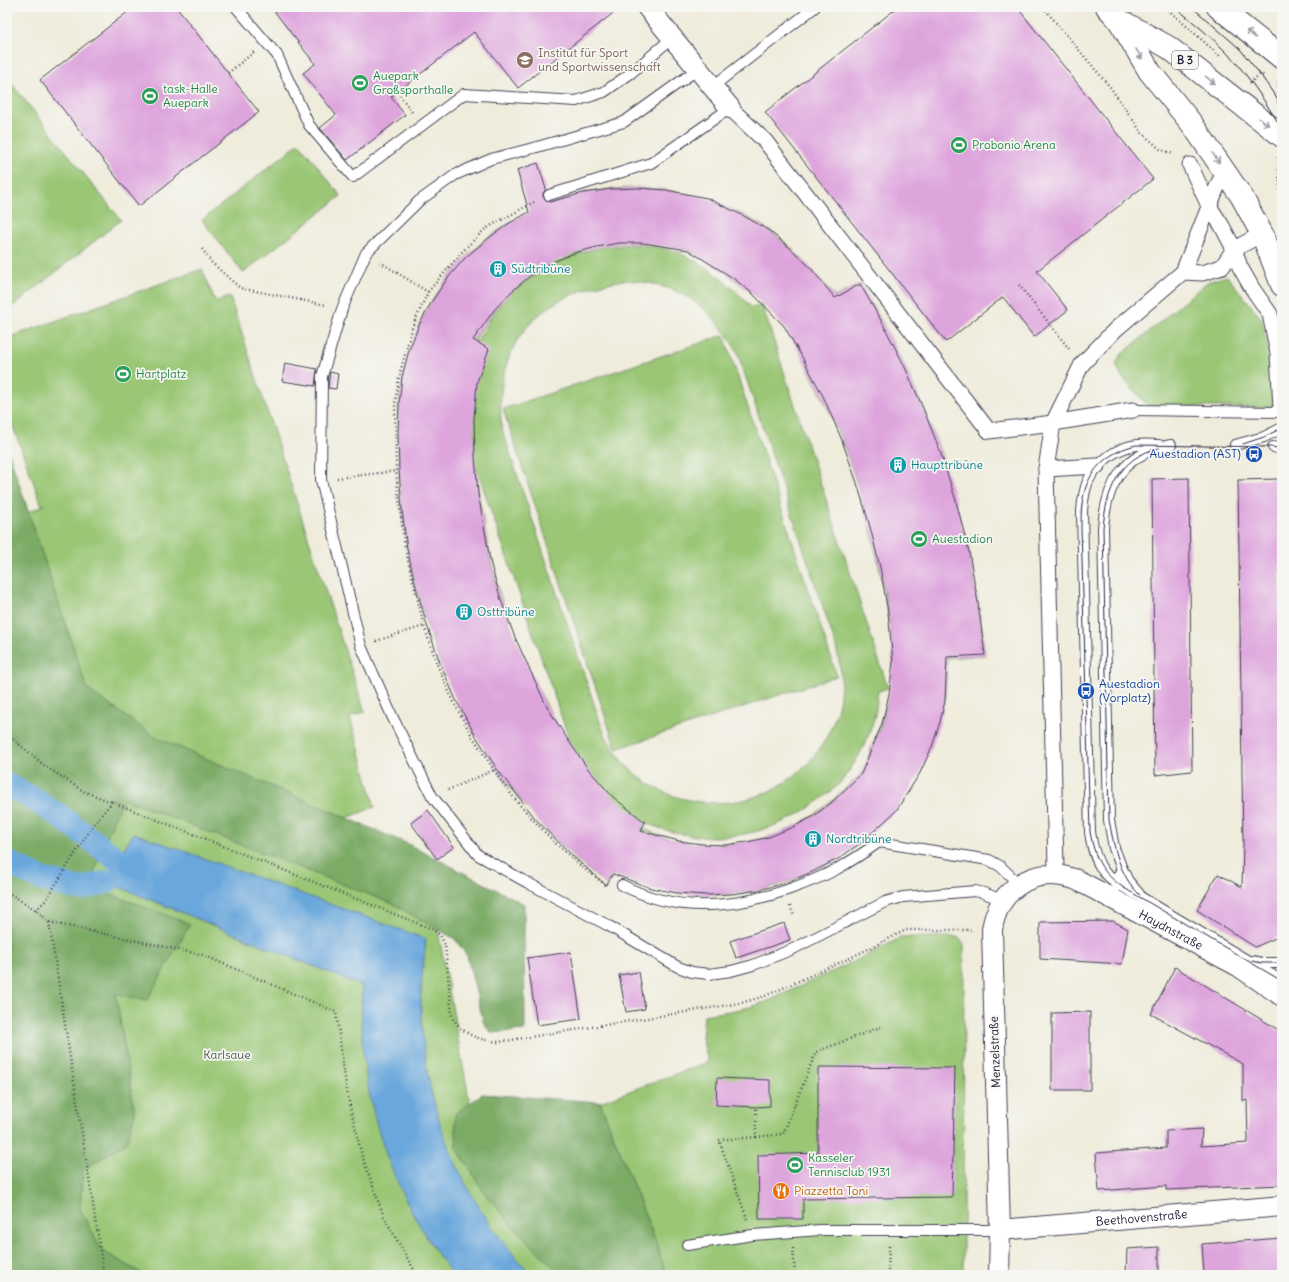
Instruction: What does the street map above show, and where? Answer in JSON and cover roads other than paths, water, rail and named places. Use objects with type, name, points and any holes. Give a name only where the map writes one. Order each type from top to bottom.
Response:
[{"type":"main road","points":[[1218,7],[1280,66]]},
{"type":"main road","points":[[1113,14],[1150,72],[1192,124],[1242,196],[1260,230],[1282,285]]},
{"type":"main road","name":"B 3","points":[[1113,14],[1168,47],[1280,146]]},
{"type":"street","points":[[647,7],[730,108],[765,141],[989,431],[1053,423],[1133,410]]},
{"type":"street","points":[[1190,165],[1209,206],[1234,249],[1240,267],[1270,314],[1278,353],[1281,410]]},
{"type":"street","points":[[1056,872],[1046,469],[1053,423],[1082,364],[1116,330],[1183,272],[1219,182]]},
{"type":"street","points":[[1183,272],[1202,273],[1222,267],[1234,249],[1252,240]]},
{"type":"street","points":[[1046,469],[1097,466]]},
{"type":"street","name":"Menzelstraße","points":[[999,1275],[1000,1230],[992,930],[993,920],[1002,900],[1008,892],[1027,880],[1056,872]]},
{"type":"street","name":"Haydnstraße","points":[[1056,872],[1081,882],[1122,904],[1240,962],[1282,996]]},
{"type":"street","name":"Beethovenstraße","points":[[1000,1230],[1282,1206]]},
{"type":"lane","points":[[236,7],[277,55],[309,125],[353,177],[464,94],[576,101],[604,92],[672,38]]},
{"type":"lane","points":[[712,87],[815,7]]},
{"type":"lane","points":[[698,69],[624,122],[490,159],[455,175],[419,201],[366,253],[342,309],[322,376],[321,480],[361,646],[392,716],[432,796],[478,855],[609,926],[678,968],[692,972],[709,974],[732,971],[753,965],[793,949],[885,902],[903,897],[975,892],[984,893],[1002,900]]},
{"type":"lane","points":[[549,195],[651,163],[730,108]]},
{"type":"lane","points":[[1133,410],[1281,410]]},
{"type":"lane","points":[[1235,446],[1264,437],[1282,428]]},
{"type":"lane","points":[[1148,902],[1128,881],[1122,869],[1114,848],[1109,820],[1103,528],[1104,515],[1110,491],[1115,480],[1124,468],[1140,455],[1153,449],[1171,445],[1136,445],[1113,453],[1097,466],[1091,475],[1083,494],[1082,511],[1090,832],[1093,850],[1105,873],[1115,882],[1240,962],[1282,981]]},
{"type":"lane","points":[[622,885],[652,897],[673,903],[703,905],[741,903],[763,898],[810,882],[835,870],[879,842],[988,860],[1000,866],[1019,884]]},
{"type":"lane","points":[[1122,869],[1115,882],[1122,904]]},
{"type":"lane","points":[[1240,962],[1282,963]]},
{"type":"lane","points":[[687,1245],[753,1236],[792,1234],[820,1230],[1000,1230]]},
{"type":"water","points":[[134,833],[426,939],[421,998],[423,1044],[429,1081],[438,1117],[450,1151],[466,1184],[485,1216],[507,1246],[532,1275],[453,1275],[435,1251],[420,1226],[394,1173],[383,1145],[375,1117],[368,1088],[363,1050],[362,986],[107,882],[117,859]]},
{"type":"waterway","points":[[7,785],[32,798],[65,820],[117,859]]},
{"type":"waterway","points":[[7,862],[41,879],[81,889],[107,882]]},
{"type":"tram line","points":[[1175,7],[1216,42],[1236,62],[1257,90],[1282,129]]},
{"type":"tram line","points":[[1192,7],[1239,48],[1260,74],[1282,106]]},
{"type":"tram line","points":[[1243,444],[1264,437],[1282,428]]},
{"type":"tram line","points":[[1282,449],[1272,447],[1136,445],[1118,451],[1096,468],[1087,484],[1081,511],[1090,832],[1094,850],[1104,870],[1124,888],[1282,981]]},
{"type":"tram line","points":[[1140,895],[1127,879],[1122,870],[1115,850],[1109,820],[1103,528],[1107,501],[1117,478],[1124,468],[1134,459],[1159,448]]},
{"type":"tram line","points":[[1252,961],[1262,963],[1282,963]]},
{"type":"place","name":"Institut für Sport und Sportwissenschaft","points":[[525,60]]},
{"type":"place","name":"Auepark Großsporthalle","points":[[360,83]]},
{"type":"place","name":"task-Halle Auepark","points":[[150,96]]},
{"type":"place","name":"Probonio Arena","points":[[959,145]]},
{"type":"place","name":"Südtribüne","points":[[498,269]]},
{"type":"place","name":"Hartplatz","points":[[123,374]]},
{"type":"place","name":"Auestadion (AST)","points":[[1254,454]]},
{"type":"place","name":"Haupttribüne","points":[[898,465]]},
{"type":"place","name":"Auestadion","points":[[919,539]]},
{"type":"place","name":"Osttribüne","points":[[464,612]]},
{"type":"place","name":"Auestadion (Vorplatz)","points":[[1086,691]]},
{"type":"place","name":"Nordtribüne","points":[[813,839]]},
{"type":"place","name":"Kasseler Tennisclub 1931","points":[[795,1165]]},
{"type":"place","name":"Piazzetta Toni","points":[[781,1191]]},
{"type":"park label","name":"Karlsaue","points":[[227,1055]]}]
